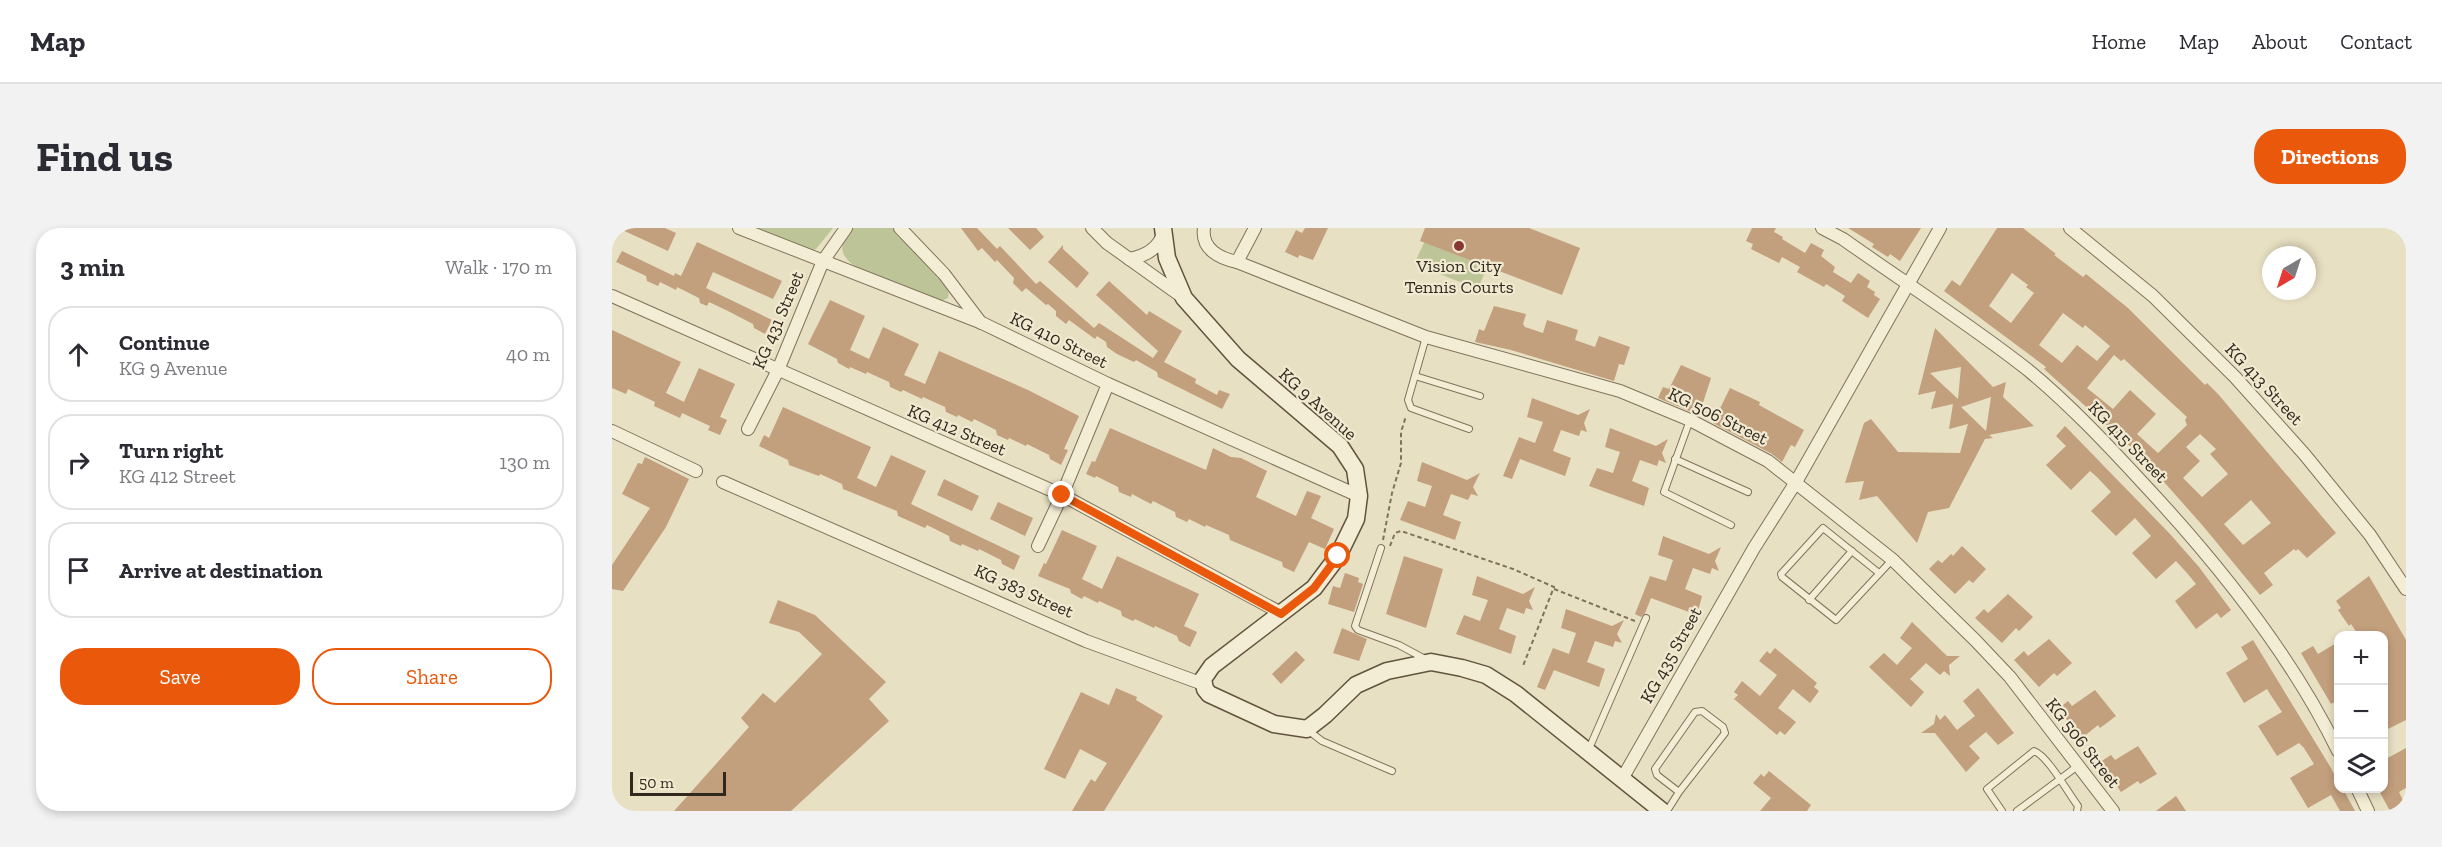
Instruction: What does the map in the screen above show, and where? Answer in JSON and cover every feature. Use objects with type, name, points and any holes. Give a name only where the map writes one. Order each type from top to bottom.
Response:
[{"type":"main road","name":"KG 9 Avenue","points":[[1163,230],[1167,258],[1184,298],[1238,359],[1340,446],[1355,469],[1359,496],[1356,519],[1338,556],[1314,588],[1212,666],[1203,679],[1203,684]]},
{"type":"main road","points":[[1307,729],[1325,716],[1356,685],[1387,671],[1431,662],[1462,668],[1486,675],[1516,694],[1662,811]]},
{"type":"main road","name":"KG 383 Street","points":[[1203,684],[1209,694],[1274,724],[1307,729]]},
{"type":"street","name":"KG 410 Street","points":[[739,228],[982,324],[1108,384],[1359,496]]},
{"type":"street","name":"KG 431 Street","points":[[748,429],[778,370],[823,261],[846,228]]},
{"type":"street","points":[[900,228],[944,274],[982,324]]},
{"type":"street","points":[[1092,228],[1107,243],[1184,298]]},
{"type":"street","name":"KG 506 Street","points":[[1204,228],[1203,236],[1210,250],[1217,256],[1426,338],[1620,391],[1690,420],[1768,461],[1893,560],[1975,640],[2010,677],[2113,811]]},
{"type":"street","points":[[1237,262],[1254,228]]},
{"type":"street","name":"KG 415 Street","points":[[1822,228],[1972,327],[2030,372],[2098,434],[2182,524],[2270,638],[2334,742]]},
{"type":"street","name":"KG 435 Street","points":[[1622,779],[1754,549],[1796,482],[1940,228]]},
{"type":"street","name":"KG 413 Street","points":[[2070,228],[2154,296],[2235,377],[2305,455],[2370,535],[2406,588]]},
{"type":"street","points":[[1129,258],[1142,256],[1153,249],[1161,241],[1163,230]]},
{"type":"street","name":"KG 412 Street","points":[[612,296],[1062,495],[1281,614]]},
{"type":"street","points":[[1038,546],[1062,495],[1108,384]]},
{"type":"street","points":[[612,431],[696,471]]},
{"type":"street","name":"KG 383 Street","points":[[723,482],[1086,641],[1203,684]]},
{"type":"street","points":[[2359,793],[2368,811]]},
{"type":"lane","points":[[1426,338],[1408,400],[1409,405],[1411,408],[1469,429]]},
{"type":"lane","points":[[1415,376],[1480,396]]},
{"type":"lane","points":[[1690,420],[1664,492],[1731,525]]},
{"type":"lane","points":[[1675,459],[1748,492]]},
{"type":"lane","points":[[1879,573],[1823,528],[1812,537],[1781,574],[1809,600],[1836,620],[1893,560]]},
{"type":"lane","points":[[1382,546],[1355,626],[1358,630],[1399,645],[1431,662]]},
{"type":"lane","points":[[1809,600],[1852,550]]},
{"type":"lane","points":[[1588,751],[1645,621]]},
{"type":"lane","points":[[1667,811],[1725,733],[1723,727],[1702,711],[1695,712],[1655,769],[1657,775],[1679,792]]},
{"type":"lane","points":[[1307,729],[1322,741],[1392,771]]},
{"type":"lane","points":[[2002,811],[1987,789],[2034,751],[2041,755],[2060,780],[2078,806],[2077,811]]},
{"type":"lane","points":[[2017,811],[2079,765]]},
{"type":"path","points":[[1409,405],[1401,432],[1401,463],[1392,493],[1382,546],[1390,546],[1395,533],[1401,531],[1513,569],[1552,586],[1554,589],[1645,621]]},
{"type":"path","points":[[1523,666],[1554,589]]},
{"type":"green space","points":[[749,228],[833,228],[816,249],[806,252]]},
{"type":"green space","points":[[851,228],[895,228],[947,286],[948,298],[941,301],[904,288],[863,271],[853,264],[846,258],[842,246]]},
{"type":"green space","name":"Vision City Tennis Courts","points":[[1431,228],[1503,228],[1478,289],[1414,264]]},
{"type":"building","points":[[618,228],[665,228],[676,233],[668,251]]},
{"type":"building","points":[[961,228],[977,228],[997,249],[1000,246],[1036,284],[1040,281],[1094,328],[1099,323],[1153,358],[1158,351],[1096,295],[1109,281],[1147,315],[1149,311],[1182,331],[1164,362],[1196,379],[1195,383],[1217,395],[1219,390],[1230,394],[1222,409],[1158,377],[1157,372],[1136,360],[1134,362],[1117,354],[1107,347],[1106,342],[1097,336],[1095,339],[1069,320],[1066,324],[1056,316],[1056,311],[1026,288],[1022,292],[1013,283],[1014,278],[997,260],[995,262],[982,248],[978,251]]},
{"type":"building","points":[[1008,228],[1036,228],[1044,237],[1030,250]]},
{"type":"building","points":[[1305,228],[1328,228],[1313,260],[1299,255],[1298,258],[1285,252],[1296,230],[1302,233]]},
{"type":"building","points":[[1425,228],[1529,228],[1580,248],[1562,295],[1420,241]]},
{"type":"building","points":[[1752,228],[1776,228],[1774,232],[1783,237],[1782,239],[1805,253],[1811,243],[1824,250],[1821,256],[1835,267],[1833,272],[1851,283],[1858,273],[1870,281],[1867,287],[1880,299],[1868,318],[1842,301],[1845,296],[1826,284],[1824,287],[1797,272],[1800,267],[1782,257],[1779,263],[1751,249],[1753,244],[1746,241]]},
{"type":"building","points":[[1848,228],[1921,228],[1900,261],[1872,247],[1874,244]]},
{"type":"building","points":[[1997,228],[2023,228],[2056,254],[2054,255],[2083,277],[2086,274],[2128,308],[2205,385],[2207,383],[2336,533],[2307,558],[2298,549],[2296,551],[2294,549],[2264,573],[2273,585],[2260,595],[2141,456],[2044,369],[2046,367],[1944,291],[1952,280],[1960,286]],"holes":[[[2012,273],[2028,285],[2026,287],[2034,293],[2011,323],[1989,306]],[[2063,313],[2083,328],[2085,325],[2110,346],[2097,361],[2077,345],[2062,363],[2039,345]],[[2114,355],[2121,361],[2124,359],[2187,417],[2185,420],[2187,425],[2158,453],[2137,434],[2156,414],[2130,390],[2113,409],[2087,388]],[[2200,434],[2216,449],[2210,454],[2228,474],[2202,497],[2183,478],[2200,461],[2186,447]],[[2251,500],[2271,523],[2243,545],[2224,524]]]},
{"type":"building","points":[[697,242],[782,281],[773,299],[713,272],[706,288],[772,320],[765,334],[754,328],[753,324],[726,310],[709,302],[707,306],[700,303],[699,298],[677,287],[676,290],[660,282],[658,286],[647,281],[646,276],[616,262],[622,251],[674,276],[675,273],[681,276]]},
{"type":"building","points":[[1063,245],[1063,249],[1089,273],[1077,288],[1048,262]]},
{"type":"building","points":[[830,300],[865,316],[850,350],[869,359],[883,327],[919,344],[904,375],[925,384],[939,351],[1028,390],[1079,416],[1064,449],[1068,450],[1061,465],[1050,459],[1049,455],[1027,444],[1026,446],[997,435],[996,430],[974,419],[972,422],[958,415],[957,417],[946,412],[945,407],[903,390],[901,392],[890,387],[889,382],[867,372],[866,374],[850,367],[849,369],[838,363],[837,359],[808,344]]},
{"type":"building","points":[[1494,306],[1526,314],[1523,324],[1525,327],[1543,333],[1547,320],[1578,330],[1575,340],[1595,347],[1599,336],[1630,347],[1624,365],[1619,364],[1614,381],[1511,350],[1475,342],[1479,329],[1484,331]]},
{"type":"building","points":[[1935,328],[1993,387],[2006,382],[2003,397],[2034,426],[1989,435],[1993,438],[1985,439],[1949,508],[1928,512],[1917,543],[1877,496],[1859,500],[1864,481],[1845,483],[1864,423],[1871,419],[1898,452],[1960,453],[1968,424],[1949,429],[1953,404],[1931,409],[1936,391],[1918,395]],"holes":[[[1961,367],[1958,399],[1930,373]],[[1991,397],[1986,431],[1961,407]]]},
{"type":"building","points":[[612,330],[681,362],[666,393],[684,402],[699,368],[735,384],[720,417],[727,420],[720,435],[708,430],[710,426],[682,413],[680,418],[654,406],[655,402],[628,389],[626,394],[612,388]]},
{"type":"building","points":[[1681,365],[1711,378],[1699,415],[1658,398],[1663,387],[1669,389]]},
{"type":"building","points":[[1730,388],[1760,402],[1759,405],[1804,430],[1795,447],[1791,445],[1782,462],[1772,454],[1713,423]]},
{"type":"building","points":[[1532,398],[1578,415],[1590,409],[1584,423],[1587,432],[1581,430],[1579,436],[1561,430],[1553,451],[1571,458],[1565,476],[1520,459],[1512,479],[1503,476],[1519,437],[1535,443],[1543,422],[1527,417]]},
{"type":"building","points":[[783,407],[871,447],[857,478],[876,487],[891,455],[926,471],[911,504],[1020,556],[1014,570],[1002,564],[1001,560],[979,549],[978,551],[962,544],[961,546],[950,541],[949,536],[927,525],[925,528],[898,516],[897,511],[843,489],[842,484],[820,474],[819,476],[789,465],[788,460],[759,446],[764,435],[769,438]]},
{"type":"building","points":[[2065,426],[2170,534],[2199,567],[2231,610],[2221,618],[2217,613],[2196,629],[2175,601],[2196,584],[2187,573],[2176,561],[2156,579],[2132,553],[2151,536],[2135,518],[2116,536],[2091,511],[2111,492],[2097,477],[2090,471],[2071,490],[2046,465],[2066,446],[2056,436]]},
{"type":"building","points":[[1110,428],[1206,470],[1213,448],[1231,457],[1241,458],[1267,471],[1256,497],[1296,516],[1307,491],[1321,496],[1311,518],[1334,529],[1325,549],[1309,542],[1294,572],[1283,567],[1282,562],[1230,540],[1229,535],[1189,519],[1187,522],[1176,517],[1175,512],[1153,501],[1151,504],[1132,494],[1131,497],[1119,492],[1118,487],[1096,476],[1095,478],[1086,474],[1092,461],[1095,462]]},
{"type":"building","points":[[1610,428],[1656,446],[1668,439],[1662,453],[1666,463],[1659,460],[1657,466],[1640,460],[1632,481],[1649,488],[1644,506],[1589,486],[1597,468],[1613,473],[1620,452],[1605,447]]},
{"type":"building","points":[[645,457],[689,479],[666,527],[623,591],[612,589],[612,565],[650,508],[622,494],[638,463],[642,464]]},
{"type":"building","points":[[1422,462],[1467,480],[1480,473],[1473,487],[1478,496],[1471,494],[1468,500],[1451,494],[1443,515],[1461,522],[1455,540],[1400,520],[1408,501],[1425,507],[1432,486],[1417,481]]},
{"type":"building","points":[[944,479],[979,496],[972,511],[937,495]]},
{"type":"building","points":[[998,502],[1033,518],[1025,536],[990,519]]},
{"type":"building","points":[[1062,530],[1097,546],[1082,579],[1102,589],[1117,556],[1199,594],[1184,626],[1197,632],[1190,647],[1179,641],[1177,636],[1135,619],[1133,621],[1122,616],[1121,611],[1099,601],[1098,603],[1084,596],[1082,599],[1071,593],[1070,589],[1038,576]]},
{"type":"building","points":[[1663,536],[1709,554],[1721,547],[1715,561],[1719,571],[1712,568],[1710,574],[1693,568],[1685,589],[1702,596],[1697,615],[1651,598],[1641,617],[1635,614],[1650,576],[1666,581],[1673,560],[1658,555]]},
{"type":"building","points":[[1962,546],[1986,569],[1973,583],[1969,580],[1955,594],[1929,569],[1938,560],[1942,563],[1951,554],[1953,556]]},
{"type":"building","points":[[1404,556],[1443,569],[1426,628],[1386,614]]},
{"type":"building","points":[[1345,573],[1359,578],[1358,582],[1363,584],[1354,612],[1328,604],[1333,586],[1340,588]]},
{"type":"building","points":[[1477,576],[1523,594],[1535,587],[1529,601],[1533,610],[1526,608],[1524,614],[1507,608],[1499,629],[1516,636],[1511,654],[1456,634],[1464,615],[1480,621],[1488,600],[1472,595]]},
{"type":"building","points":[[2369,576],[2406,640],[2406,720],[2388,729],[2388,631],[2356,631],[2351,624],[2349,626],[2338,610],[2341,608],[2336,601]]},
{"type":"building","points":[[2008,594],[2033,617],[2019,631],[2016,628],[2002,643],[1975,618],[1984,609],[1988,613]]},
{"type":"building","points":[[778,600],[815,615],[886,682],[869,699],[889,721],[791,811],[674,811],[749,727],[741,718],[763,693],[775,703],[822,654],[799,632],[769,623]]},
{"type":"building","points":[[1566,609],[1612,626],[1624,620],[1617,634],[1622,643],[1615,641],[1613,647],[1595,641],[1587,662],[1605,669],[1599,687],[1554,670],[1545,690],[1537,687],[1553,648],[1569,654],[1576,633],[1561,628]]},
{"type":"building","points":[[1912,622],[1947,656],[1960,656],[1949,665],[1950,676],[1944,671],[1940,675],[1926,663],[1910,679],[1924,692],[1911,707],[1869,667],[1884,653],[1897,665],[1912,648],[1900,638]]},
{"type":"building","points":[[1342,628],[1367,639],[1359,661],[1333,653]]},
{"type":"building","points":[[2049,639],[2072,663],[2057,676],[2054,673],[2039,687],[2014,660],[2024,651],[2028,656]]},
{"type":"building","points":[[2253,640],[2331,768],[2334,774],[2334,793],[2345,793],[2355,811],[2340,811],[2331,795],[2308,808],[2290,778],[2314,764],[2299,743],[2277,756],[2258,726],[2282,712],[2267,689],[2244,703],[2226,673],[2248,659],[2241,647]]},
{"type":"building","points":[[2334,644],[2334,702],[2331,704],[2301,653],[2313,646],[2318,654]]},
{"type":"building","points":[[1775,648],[1817,683],[1814,687],[1819,691],[1810,703],[1793,689],[1778,708],[1796,722],[1785,735],[1780,731],[1777,735],[1734,699],[1738,695],[1734,692],[1742,681],[1760,696],[1777,675],[1759,661],[1767,651],[1770,654]]},
{"type":"building","points":[[1296,651],[1305,660],[1281,684],[1272,674]]},
{"type":"building","points":[[1116,688],[1137,697],[1136,700],[1163,716],[1104,811],[1072,811],[1091,779],[1095,782],[1107,763],[1080,749],[1065,779],[1044,769],[1081,692],[1109,705]]},
{"type":"building","points":[[1978,688],[2014,733],[1998,745],[1986,732],[1969,746],[1980,758],[1966,772],[1935,733],[1921,733],[1934,724],[1936,714],[1940,720],[1945,715],[1957,730],[1975,716],[1963,701]]},
{"type":"building","points":[[2095,690],[2116,716],[2100,728],[2098,725],[2082,738],[2058,709],[2068,701],[2072,706]]},
{"type":"building","points":[[2138,746],[2157,774],[2140,784],[2138,781],[2121,792],[2100,762],[2111,755],[2115,760]]},
{"type":"building","points":[[2406,748],[2406,788],[2399,792],[2405,805],[2403,806],[2405,811],[2390,811],[2380,793],[2388,793],[2388,758]]},
{"type":"building","points":[[1769,771],[1811,805],[1807,811],[1760,811],[1771,798],[1753,783],[1761,774],[1764,777]]},
{"type":"building","points":[[2176,796],[2186,811],[2156,811]]},
{"type":"place","name":"Vision City Tennis Courts","points":[[1459,246]]},
{"type":"route","points":[[1062,495],[1281,614],[1314,588],[1338,556]]}]
